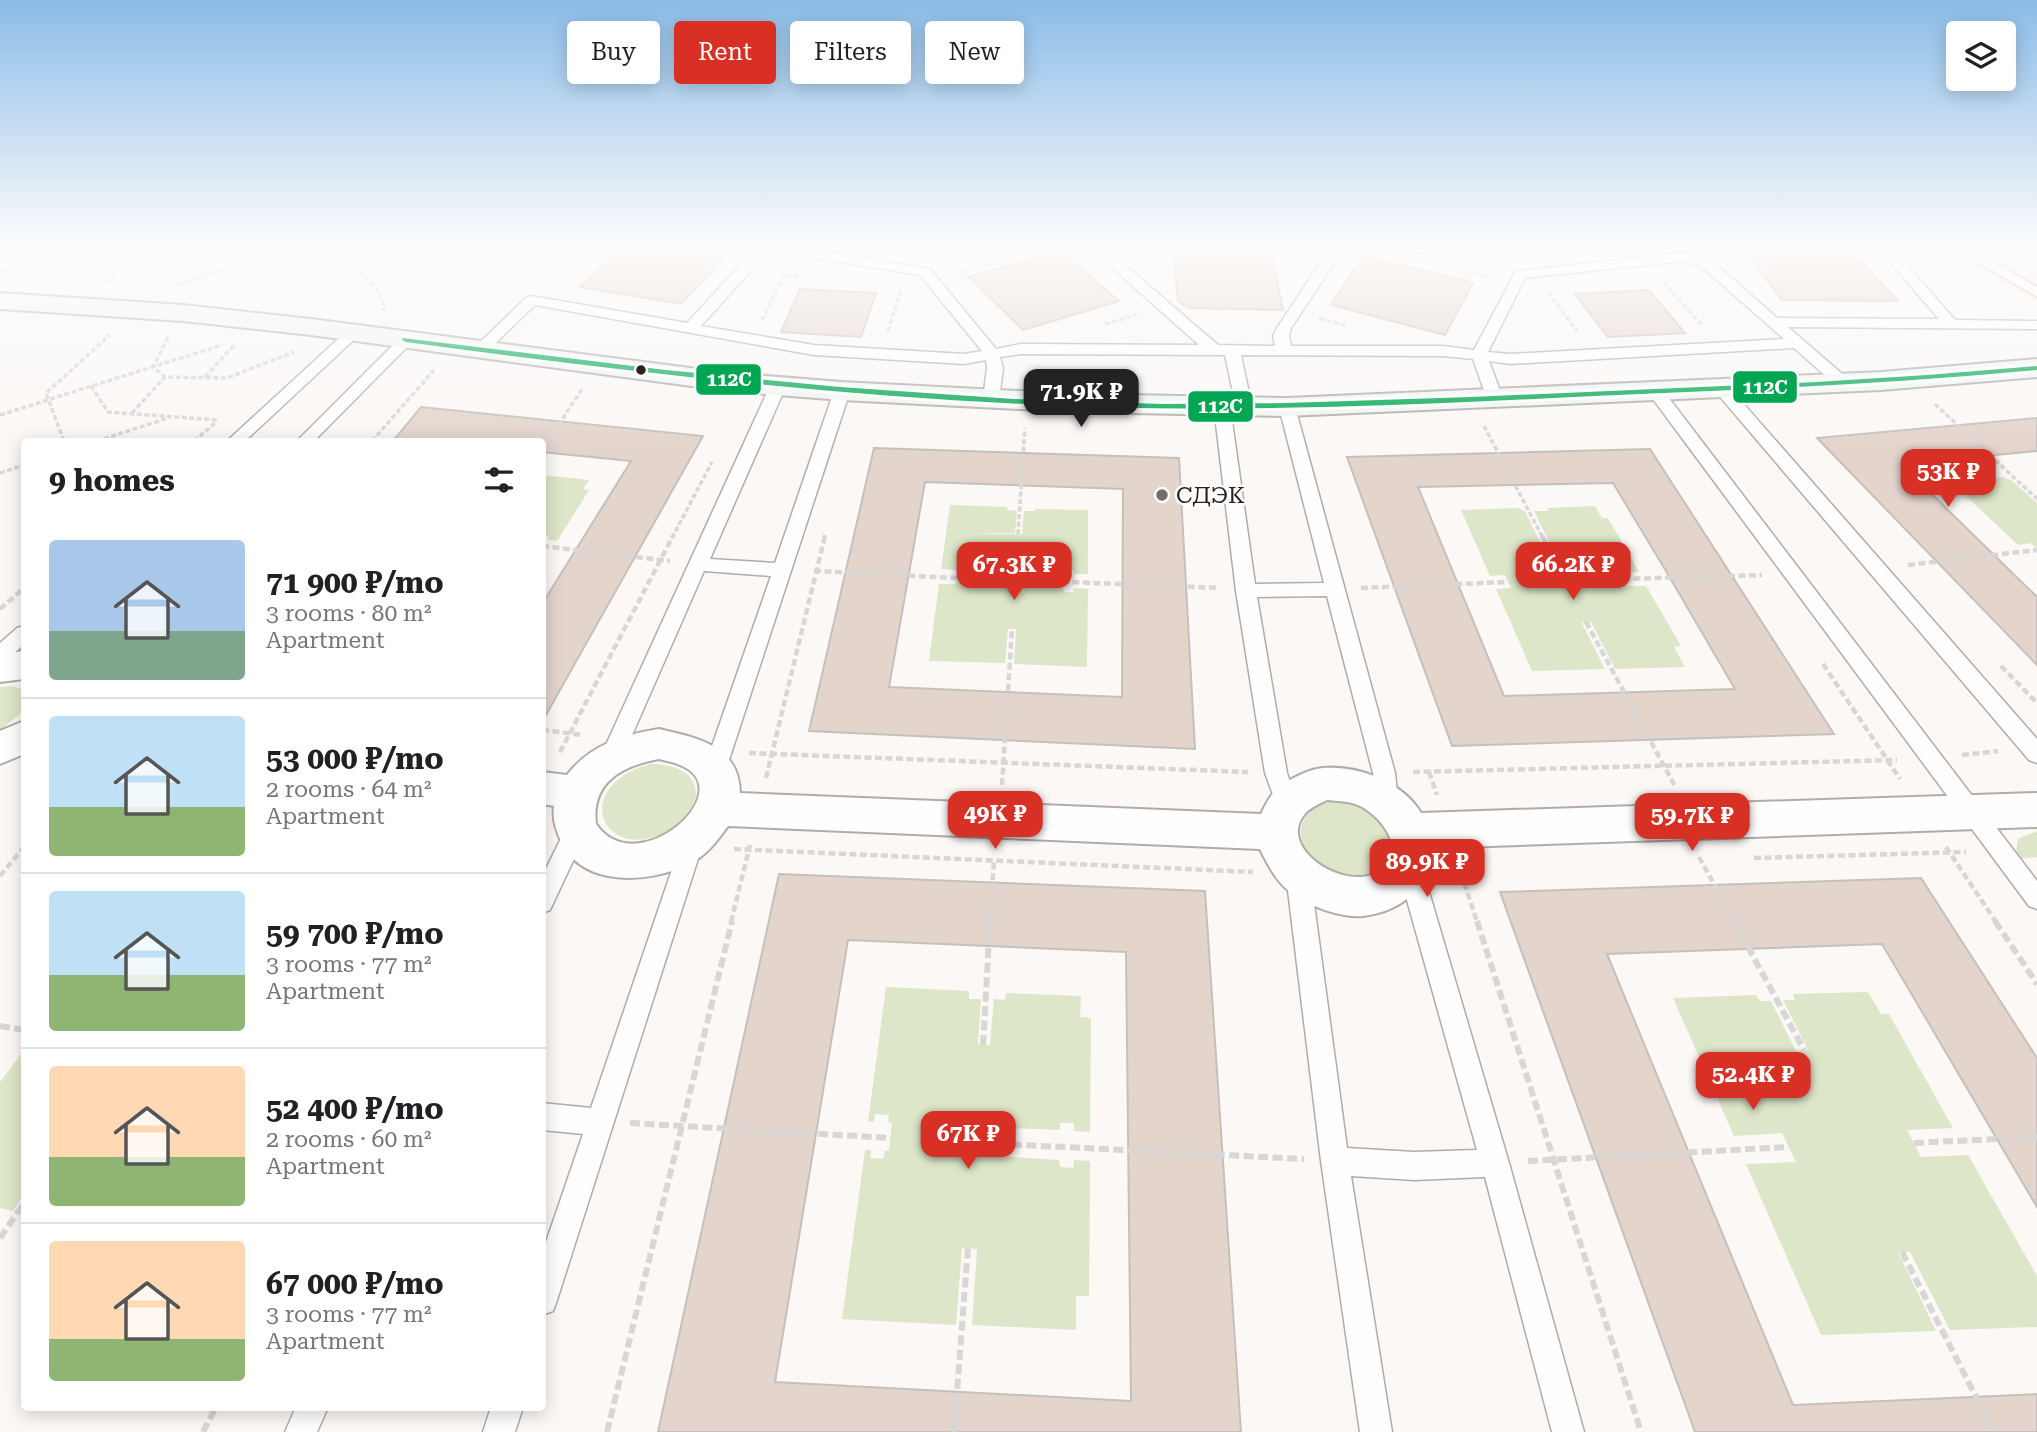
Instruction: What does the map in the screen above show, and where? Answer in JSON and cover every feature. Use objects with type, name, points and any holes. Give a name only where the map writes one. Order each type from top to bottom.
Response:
[{"type":"street","points":[[199,315],[354,332],[642,372],[778,386],[991,399],[1233,407],[1723,389],[2037,368]]},
{"type":"street","points":[[0,668],[21,664]]},
{"type":"street","points":[[659,744],[682,746],[718,760],[720,787],[701,832],[673,853],[649,860],[624,862],[603,856],[586,846],[564,791],[611,758],[634,748],[659,744]]},
{"type":"street","points":[[701,832],[1280,802],[1321,784],[1343,784],[1366,790],[1398,818],[1688,822],[2037,810]]},
{"type":"street","points":[[1280,802],[1286,861],[1298,874],[1317,887],[1339,895],[1362,897],[1383,892],[1400,883],[1398,818]]},
{"type":"lane","points":[[480,350],[517,315]]},
{"type":"lane","points":[[613,315],[814,351],[964,359],[1020,349],[1443,351],[1510,359],[1796,343]]},
{"type":"lane","points":[[690,329],[703,315]]},
{"type":"lane","points":[[960,315],[992,354],[995,368],[991,399]]},
{"type":"lane","points":[[1174,315],[1214,350]]},
{"type":"lane","points":[[1284,350],[1281,336],[1293,315]]},
{"type":"lane","points":[[1483,399],[1479,355],[1499,315]]},
{"type":"lane","points":[[1764,315],[1843,383]]},
{"type":"lane","points":[[1943,315],[1951,324]]},
{"type":"lane","points":[[1772,322],[2037,325]]},
{"type":"lane","points":[[238,438],[354,332]]},
{"type":"lane","points":[[309,438],[406,340]]},
{"type":"lane","points":[[1232,350],[1233,407],[1246,591],[1280,802]]},
{"type":"lane","points":[[611,758],[778,386]]},
{"type":"lane","points":[[1723,389],[2034,750]]},
{"type":"lane","points":[[718,760],[842,391]]},
{"type":"lane","points":[[1656,392],[2037,899]]},
{"type":"lane","points":[[1287,407],[1567,1432]]},
{"type":"lane","points":[[698,564],[782,570]]},
{"type":"lane","points":[[1246,591],[1336,589]]},
{"type":"lane","points":[[0,655],[21,636]]},
{"type":"lane","points":[[546,883],[564,791]]},
{"type":"lane","points":[[546,1288],[701,832]]},
{"type":"lane","points":[[1298,874],[1335,1161],[1376,1432]]},
{"type":"lane","points":[[546,1116],[601,1123]]},
{"type":"lane","points":[[1335,1161],[1414,1166],[1495,1163]]},
{"type":"lane","points":[[300,1432],[310,1411]]},
{"type":"lane","points":[[499,1432],[506,1411]]},
{"type":"path","points":[[752,340],[764,315]]},
{"type":"path","points":[[879,354],[892,315]]},
{"type":"path","points":[[1564,315],[1594,355]]},
{"type":"path","points":[[1693,315],[1722,347]]},
{"type":"path","points":[[63,438],[46,393],[116,329]]},
{"type":"path","points":[[153,367],[169,336]]},
{"type":"path","points":[[0,415],[229,343]]},
{"type":"path","points":[[204,378],[235,343]]},
{"type":"path","points":[[153,367],[165,377],[227,378],[298,351]]},
{"type":"path","points":[[375,438],[436,368]]},
{"type":"path","points":[[132,413],[165,377]]},
{"type":"path","points":[[91,386],[108,412],[218,420]]},
{"type":"path","points":[[546,444],[583,389]]},
{"type":"path","points":[[1483,399],[1546,542]]},
{"type":"path","points":[[1935,404],[2037,499]]},
{"type":"path","points":[[106,438],[172,416]]},
{"type":"path","points":[[1018,534],[1026,428]]},
{"type":"path","points":[[564,791],[660,560],[715,455]]},
{"type":"path","points":[[0,473],[21,466]]},
{"type":"path","points":[[607,1432],[826,533]]},
{"type":"path","points":[[546,546],[698,564]]},
{"type":"path","points":[[1876,568],[2037,550]]},
{"type":"path","points":[[1755,564],[1763,575]]},
{"type":"path","points":[[782,570],[957,578]]},
{"type":"path","points":[[1623,579],[1793,574]]},
{"type":"path","points":[[1020,580],[1246,591]]},
{"type":"path","points":[[1336,589],[1508,582]]},
{"type":"path","points":[[0,609],[21,591]]},
{"type":"path","points":[[1586,622],[1665,767],[1688,822],[1804,1050]]},
{"type":"path","points":[[1818,656],[2037,984]]},
{"type":"path","points":[[1398,818],[1665,767],[1932,759],[2034,750]]},
{"type":"path","points":[[718,760],[772,755],[1280,802]]},
{"type":"path","points":[[701,832],[753,830],[1298,874]]},
{"type":"path","points":[[0,876],[21,851]]},
{"type":"path","points":[[1460,867],[1641,1432]]},
{"type":"path","points":[[0,1026],[21,1030]]},
{"type":"path","points":[[601,1123],[682,1125],[890,1138]]},
{"type":"path","points":[[1914,1143],[2037,1137]]},
{"type":"path","points":[[983,1143],[1335,1161]]},
{"type":"path","points":[[1495,1163],[1789,1147]]},
{"type":"path","points":[[0,1238],[21,1207]]},
{"type":"path","points":[[954,1432],[968,1247]]},
{"type":"path","points":[[1902,1252],[1994,1432]]},
{"type":"path","points":[[203,1432],[214,1411]]},
{"type":"green space","points":[[546,475],[589,480],[583,489],[589,490],[557,541],[548,540],[549,536],[546,536]]},
{"type":"green space","points":[[2003,477],[2011,480],[2037,503],[2037,549],[2031,543],[2018,545],[1951,482]]},
{"type":"green space","points":[[950,505],[1007,507],[1008,510],[1017,511],[1015,533],[963,533],[1022,534],[1024,511],[1088,510],[1088,574],[1074,574],[1073,570],[1064,570],[1064,574],[1021,573],[1020,586],[1063,588],[1064,592],[1073,592],[1074,588],[1088,589],[1087,667],[1014,664],[1016,629],[1008,629],[1005,663],[929,661],[939,584],[956,584],[958,570],[941,569]]},
{"type":"green space","points":[[1595,506],[1602,518],[1608,518],[1639,572],[1619,573],[1627,586],[1646,586],[1681,646],[1674,647],[1685,667],[1615,669],[1591,622],[1582,623],[1605,669],[1532,671],[1496,589],[1511,588],[1505,575],[1490,576],[1461,510],[1518,508],[1525,511],[1540,542],[1549,542],[1534,511]]},
{"type":"green space","points":[[12,686],[21,689],[21,713],[0,730],[0,687]]},
{"type":"green space","points":[[650,764],[668,766],[683,772],[694,783],[695,801],[688,815],[672,830],[644,839],[626,838],[612,831],[604,819],[603,804],[609,789],[625,775]]},
{"type":"green space","points":[[1346,800],[1361,804],[1386,820],[1396,858],[1376,877],[1347,879],[1329,871],[1315,861],[1301,838],[1306,816],[1315,808]]},
{"type":"green space","points":[[2037,831],[2037,857],[2020,859],[2016,852],[2018,839]]},
{"type":"green space","points":[[886,987],[969,991],[969,999],[981,999],[978,1044],[990,1045],[994,999],[1005,1000],[1006,993],[1081,996],[1080,1017],[1091,1018],[1090,1132],[1074,1131],[1074,1123],[1060,1123],[1060,1130],[985,1127],[982,1155],[1059,1160],[1060,1167],[1073,1168],[1074,1160],[1090,1161],[1089,1296],[1076,1296],[1076,1330],[972,1325],[977,1249],[962,1248],[956,1325],[842,1319],[865,1150],[871,1150],[870,1158],[883,1159],[885,1151],[889,1150],[892,1123],[888,1122],[889,1115],[875,1114],[874,1121],[868,1122]]},
{"type":"green space","points":[[1868,992],[1881,1014],[1889,1014],[1953,1128],[1907,1130],[1921,1157],[1968,1155],[2037,1276],[2037,1327],[1950,1330],[1910,1252],[1898,1252],[1936,1331],[1821,1335],[1746,1164],[1796,1162],[1782,1133],[1734,1136],[1673,998],[1756,995],[1760,1001],[1771,1001],[1796,1051],[1808,1050],[1783,1000],[1795,1000],[1793,994]]},
{"type":"green space","points":[[21,1054],[21,1199],[13,1211],[0,1208],[0,1082]]},
{"type":"building","points":[[789,315],[869,315],[861,337],[781,332]]},
{"type":"building","points":[[1008,315],[1073,315],[1023,330]]},
{"type":"building","points":[[1368,315],[1456,315],[1445,335]]},
{"type":"building","points":[[1591,315],[1670,315],[1685,333],[1608,337]]},
{"type":"building","points":[[421,407],[703,436],[546,715],[546,598],[631,461],[546,452],[546,438],[395,438]]},
{"type":"building","points":[[2037,418],[2037,451],[1901,464],[2037,597],[2037,665],[1817,438]]},
{"type":"building","points":[[874,448],[1179,458],[1195,749],[809,731]],"holes":[[[925,482],[1123,489],[1122,697],[889,687]]]},
{"type":"building","points":[[1650,449],[1834,734],[1452,746],[1347,457]],"holes":[[[1613,483],[1735,689],[1504,696],[1418,487]]]},
{"type":"building","points":[[779,874],[1205,891],[1241,1432],[658,1432]],"holes":[[[848,940],[1126,952],[1131,1401],[775,1382]]]},
{"type":"building","points":[[1921,878],[2037,1058],[2037,1207],[1882,944],[1607,954],[1793,1405],[2037,1394],[2037,1432],[1695,1432],[1500,892]]},
{"type":"transit line","name":"112С","points":[[406,340],[753,382],[1014,402],[1101,405],[1286,406],[1471,400],[1927,378],[2037,368]]},
{"type":"place","name":"СДЭК","points":[[1162,495]]}]
